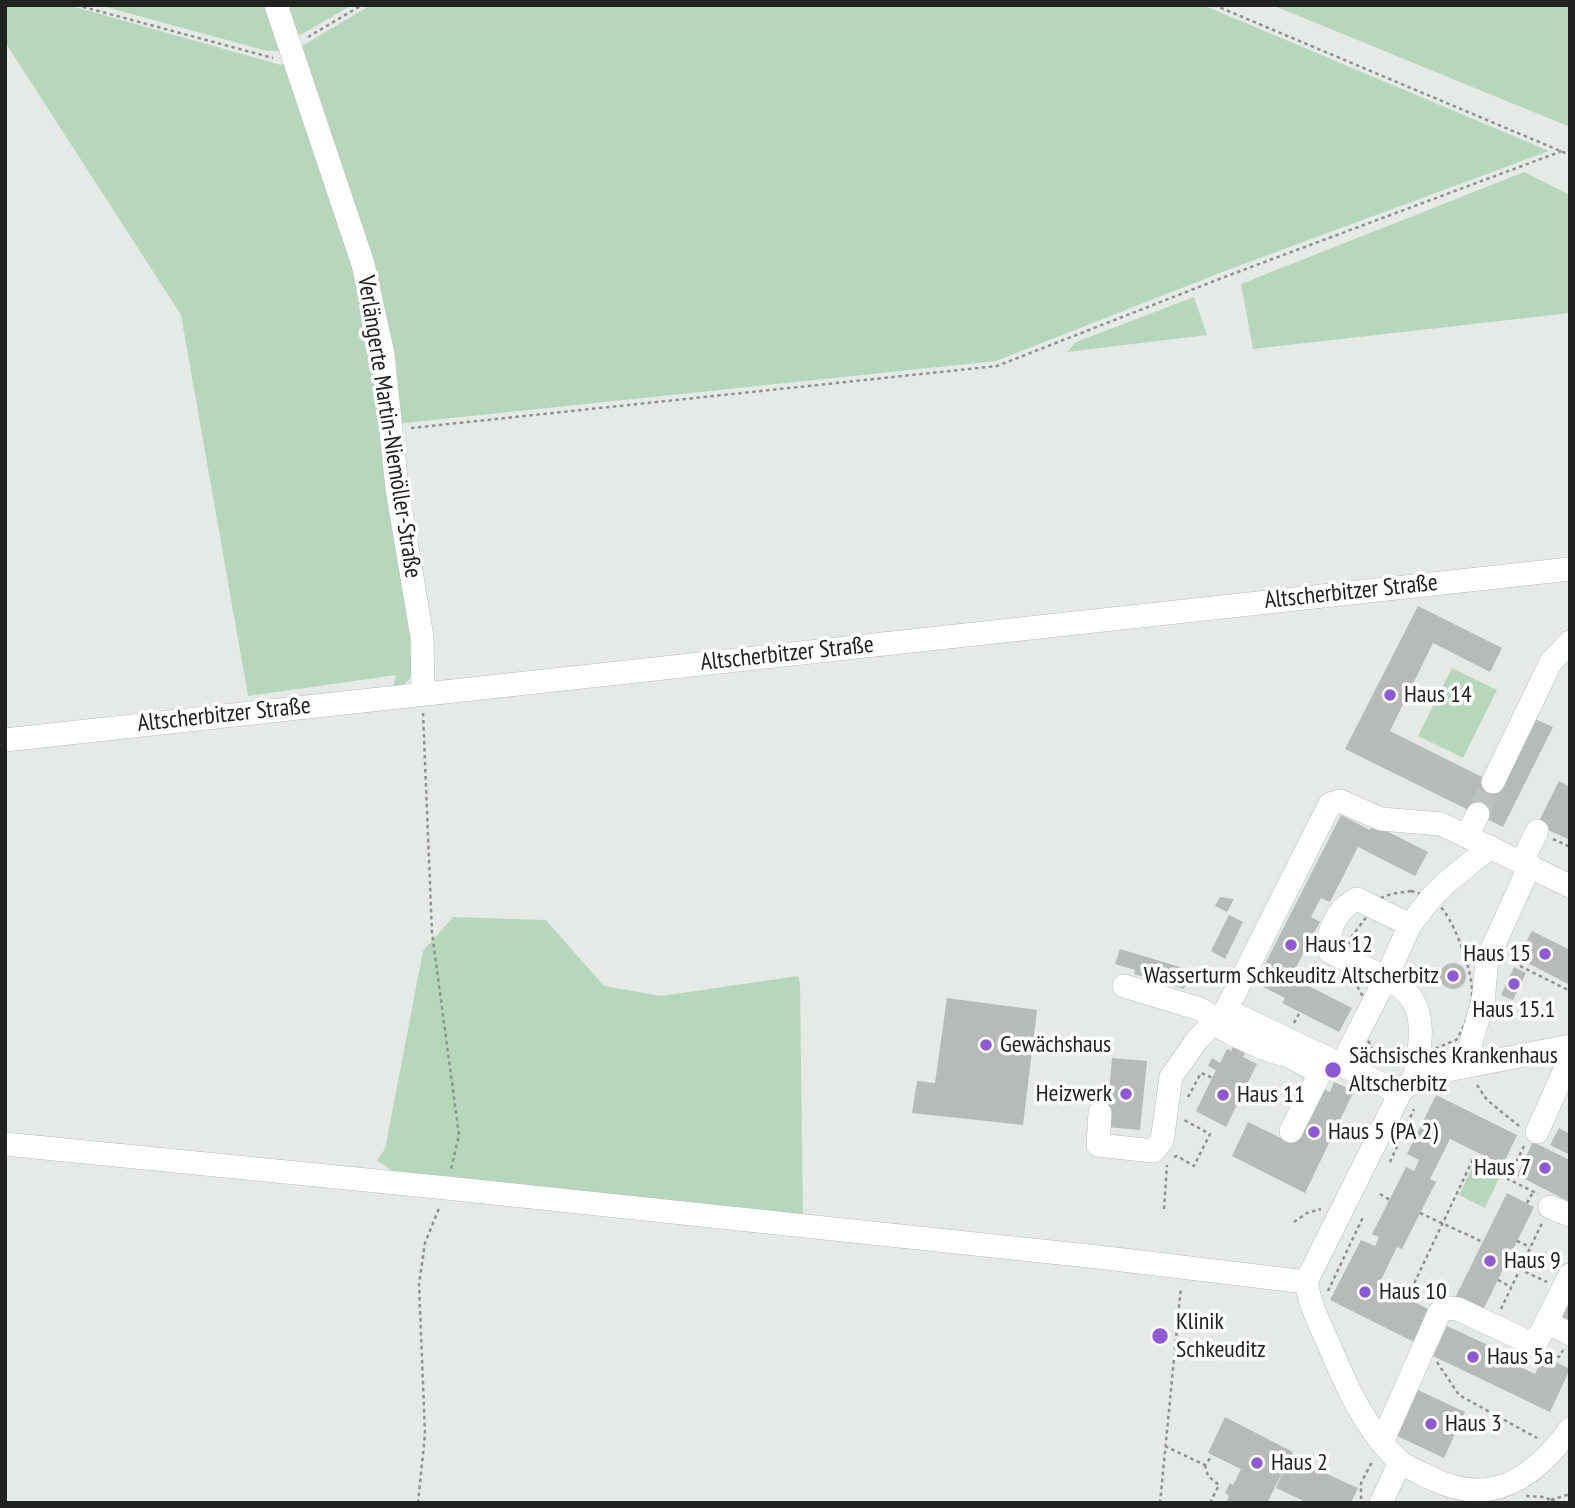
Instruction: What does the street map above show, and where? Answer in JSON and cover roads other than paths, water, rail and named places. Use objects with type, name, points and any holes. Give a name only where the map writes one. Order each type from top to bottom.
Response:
[{"type":"street","name":"Verlängerte Martin-Niemöller-Straße","points":[[276,5],[363,264],[383,354],[397,488],[422,637],[422,694]]},
{"type":"street","name":"Altscherbitzer Straße","points":[[5,740],[1570,569]]},
{"type":"street","points":[[1493,782],[1551,662],[1570,642]]},
{"type":"street","points":[[1100,1113],[1098,1145],[1153,1151],[1157,1148],[1162,1141],[1171,1077],[1197,1041],[1219,1018],[1330,804],[1340,801],[1394,822],[1441,824],[1570,886]]},
{"type":"street","points":[[1467,836],[1478,814]]},
{"type":"street","points":[[1470,1064],[1471,1042],[1483,1001],[1487,960],[1537,831]]},
{"type":"street","points":[[1334,1060],[1386,978],[1410,925],[1447,882],[1490,846]]},
{"type":"street","points":[[1410,925],[1357,899],[1344,905],[1327,937],[1330,952],[1406,989],[1418,1006],[1422,1033],[1407,1086],[1306,1282],[1314,1309],[1344,1380],[1382,1442],[1400,1462],[1444,1485],[1469,1492],[1521,1493],[1570,1429]]},
{"type":"street","points":[[1124,986],[1200,1009],[1407,1086],[1470,1064],[1569,1046],[1568,1063],[1528,1135]]},
{"type":"street","points":[[1219,1018],[1270,1051],[1293,1058],[1320,1073],[1291,1131]]},
{"type":"street","points":[[1293,1058],[1334,1060]]},
{"type":"street","points":[[5,1144],[447,1188],[1306,1282]]},
{"type":"street","points":[[1382,1442],[1439,1313],[1447,1308],[1458,1309],[1535,1345],[1566,1282]]},
{"type":"street","points":[[1546,1322],[1570,1334]]},
{"type":"street","points":[[1381,1503],[1400,1462]]},
{"type":"tunnel","points":[[1478,814],[1493,782]]},
{"type":"place","name":"Haus 14","points":[[1390,695]]},
{"type":"place","name":"Haus 12","points":[[1291,945]]},
{"type":"place","name":"Haus 15","points":[[1545,954]]},
{"type":"place","name":"Wasserturm Schkeuditz Altscherbitz","points":[[1453,976]]},
{"type":"place","name":"Haus 15.1","points":[[1514,984]]},
{"type":"place","name":"Gewächshaus","points":[[986,1045]]},
{"type":"place","name":"Sächsisches Krankenhaus Altscherbitz","points":[[1333,1070]]},
{"type":"place","name":"Heizwerk","points":[[1126,1094]]},
{"type":"place","name":"Haus 11","points":[[1223,1095]]},
{"type":"place","name":"Haus 5 (PA 2)","points":[[1314,1132]]},
{"type":"place","name":"Haus 7","points":[[1545,1168]]},
{"type":"place","name":"Haus 9","points":[[1490,1261]]},
{"type":"place","name":"Haus 10","points":[[1365,1292]]},
{"type":"place","name":"Klinik Schkeuditz","points":[[1160,1336]]},
{"type":"place","name":"Haus 5a","points":[[1473,1357]]},
{"type":"place","name":"Haus 3","points":[[1431,1424]]},
{"type":"place","name":"Haus 2","points":[[1257,1463]]}]
